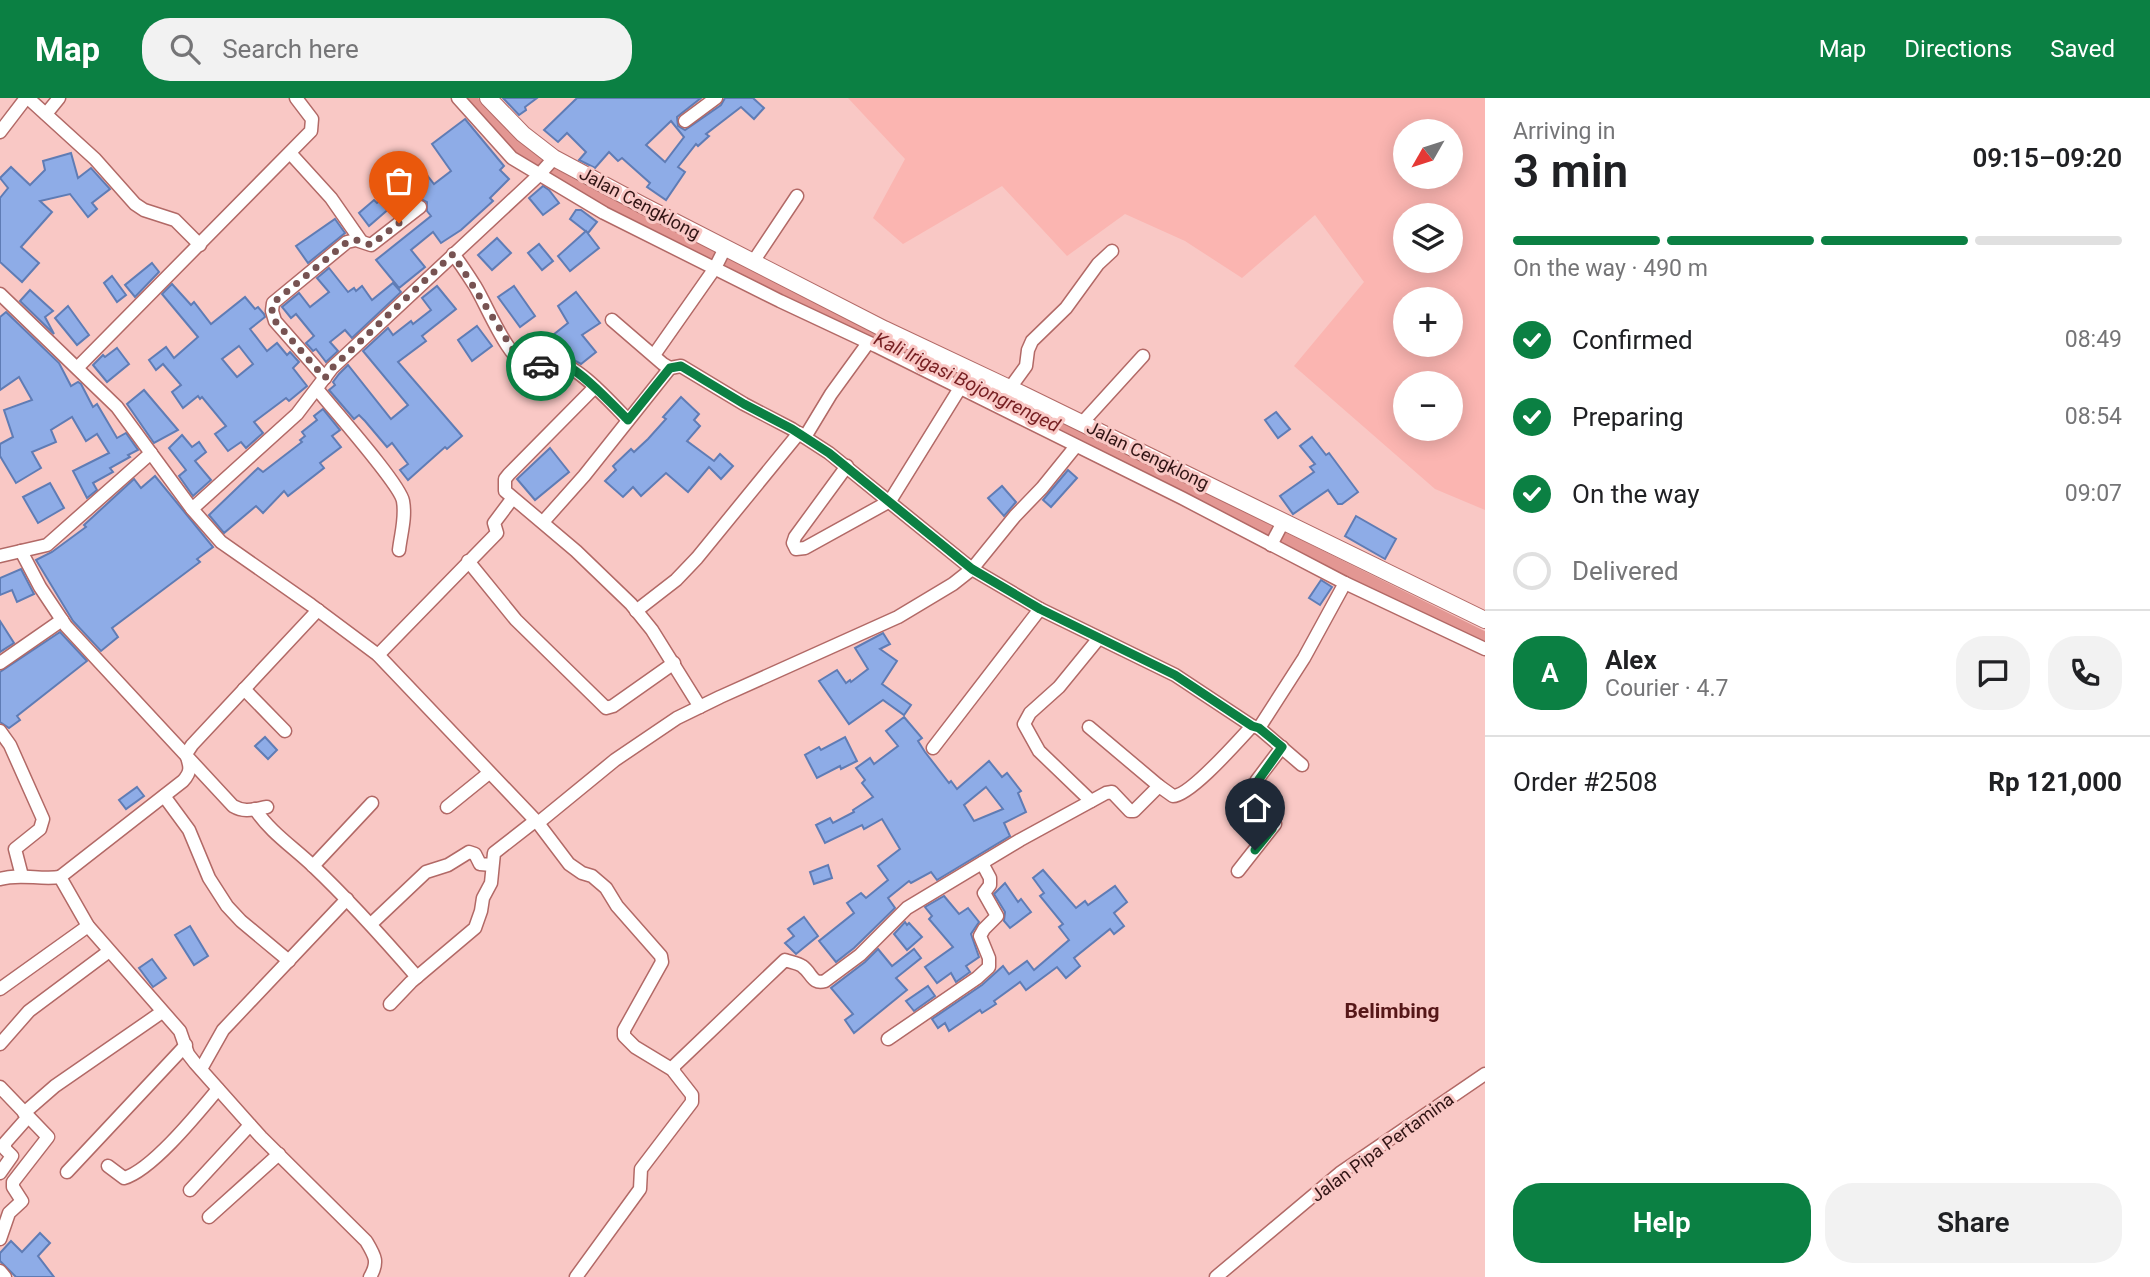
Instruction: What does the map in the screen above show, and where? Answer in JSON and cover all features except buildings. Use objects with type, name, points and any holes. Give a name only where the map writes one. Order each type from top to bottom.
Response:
[{"type":"main road","name":"Jalan Cengklong","points":[[488,98],[552,159],[720,259],[753,262],[790,284],[832,315],[877,339],[1015,402],[1082,423],[1281,524],[1485,620]]},
{"type":"street","points":[[0,132],[27,98],[95,159],[135,204],[144,210],[175,220],[200,244]]},
{"type":"street","points":[[46,114],[59,98]]},
{"type":"street","points":[[78,367],[291,154],[313,127],[310,114],[296,98]]},
{"type":"street","points":[[458,98],[512,158],[604,213],[720,259],[781,300],[832,315]]},
{"type":"street","points":[[685,121],[716,98]]},
{"type":"street","points":[[291,154],[331,198],[361,241]]},
{"type":"street","points":[[192,509],[297,414],[332,368],[552,159]]},
{"type":"street","points":[[753,262],[797,196]]},
{"type":"street","points":[[398,550],[404,526],[403,499],[275,321],[272,307],[276,298],[347,242],[361,241],[371,245],[420,207]]},
{"type":"street","points":[[1015,402],[1032,341],[1066,308],[1098,264],[1112,251]]},
{"type":"street","points":[[453,254],[474,284],[507,344],[524,365],[533,371],[548,363],[566,365],[595,387],[628,420]]},
{"type":"street","points":[[654,355],[720,259]]},
{"type":"street","points":[[781,300],[790,284]]},
{"type":"street","points":[[2,301],[78,367],[117,407],[192,509],[221,542],[378,655],[536,822],[569,864],[592,876],[606,888],[617,906],[661,956],[662,962],[624,1030],[624,1036],[635,1047],[673,1070],[692,1095],[692,1102],[641,1169],[640,1189],[576,1277]]},
{"type":"street","points":[[612,320],[670,368]]},
{"type":"street","points":[[636,611],[676,580],[697,558],[802,435],[831,394],[877,339],[960,388],[1015,402],[1076,446],[1345,583],[1485,649]]},
{"type":"street","points":[[1082,423],[1143,356]]},
{"type":"street","points":[[543,522],[584,476],[670,368],[681,366],[802,435],[847,466],[972,569],[1040,609],[1175,675],[1256,727],[1302,765]]},
{"type":"street","points":[[595,387],[509,474],[504,487],[506,494],[543,522],[636,611],[674,663],[700,707]]},
{"type":"street","points":[[847,466],[794,537],[793,544],[796,549],[804,548],[890,501],[960,388]]},
{"type":"street","points":[[390,1004],[417,977],[475,928],[483,898],[491,883],[494,853],[500,847],[615,760],[677,719],[898,617],[953,584],[972,569],[1076,446]]},
{"type":"street","points":[[0,556],[47,545],[151,453]]},
{"type":"street","points":[[378,655],[496,533],[494,523],[512,499]]},
{"type":"street","points":[[1271,543],[1281,524]]},
{"type":"street","points":[[21,551],[62,620],[100,664],[233,806],[241,811],[261,808],[269,827],[347,899],[417,977]]},
{"type":"street","points":[[468,561],[516,620],[606,708],[613,706],[674,663]]},
{"type":"street","points":[[1088,727],[1172,796],[1180,795],[1256,727],[1304,657],[1345,583]]},
{"type":"street","points":[[933,748],[1040,609]]},
{"type":"street","points":[[186,754],[201,734],[318,610]]},
{"type":"street","points":[[0,663],[62,620]]},
{"type":"street","points":[[1091,801],[1040,751],[1024,724],[1030,713],[1059,687],[1099,638]]},
{"type":"street","points":[[244,689],[285,731]]},
{"type":"street","points":[[0,731],[10,746],[43,822],[40,829],[15,849],[22,876]]},
{"type":"street","points":[[1238,871],[1275,824],[1274,818],[1251,793],[1257,780],[1282,747]]},
{"type":"street","points":[[0,879],[22,876],[60,877],[189,774],[186,754]]},
{"type":"street","points":[[447,807],[489,773]]},
{"type":"street","points":[[673,1070],[674,1066],[785,960],[803,966],[815,981],[821,983],[860,955],[907,908],[982,863],[1091,801],[1112,792],[1127,809],[1134,811],[1159,786]]},
{"type":"street","points":[[164,796],[189,830],[209,877],[227,905],[241,921],[289,961]]},
{"type":"street","points":[[313,866],[372,803]]},
{"type":"street","points":[[371,924],[430,869],[448,865],[469,852],[475,854],[480,864],[492,865]]},
{"type":"street","points":[[888,1039],[989,967],[989,958],[980,936],[997,916],[984,893],[990,885],[990,878],[982,863]]},
{"type":"street","points":[[60,877],[88,926],[108,952],[180,1031],[188,1054],[250,1125],[366,1241],[377,1258],[370,1277]]},
{"type":"street","points":[[201,1069],[223,1030],[347,899]]},
{"type":"street","points":[[0,989],[88,926]]},
{"type":"street","points":[[0,1044],[29,1011],[108,952]]},
{"type":"street","points":[[0,1173],[12,1156],[5,1149],[5,1143],[26,1115],[55,1086],[162,1012]]},
{"type":"street","points":[[67,1172],[186,1045]]},
{"type":"street","name":"Jalan Pipa Pertamina","points":[[1216,1277],[1340,1173],[1485,1074]]},
{"type":"street","points":[[0,1087],[48,1137],[13,1181],[13,1187]]},
{"type":"street","points":[[108,1166],[124,1178],[135,1173],[172,1140],[218,1089]]},
{"type":"street","points":[[190,1190],[250,1125]]},
{"type":"street","points":[[209,1217],[279,1154]]},
{"type":"street","points":[[0,1180],[13,1187],[22,1201],[9,1213],[0,1239]]},
{"type":"street","points":[[0,1271],[5,1277]]},
{"type":"shaded area","points":[[848,98],[1485,98],[1485,510],[1435,489],[1294,366],[1364,282],[1315,215],[1242,278],[1185,241],[1125,214],[1067,256],[1002,186],[903,244],[873,218],[905,159]]},
{"type":"waterway","name":"Kali Irigasi Bojongrenged","points":[[468,98],[545,171],[576,188],[1485,639]]},
{"type":"way so far","points":[[399,223],[371,245],[356,240],[347,242],[279,295],[273,303],[275,321],[325,378],[332,368],[453,254],[520,361],[533,371],[541,366]]},
{"type":"district","name":"Belimbing","points":[[1392,1011]]},
{"type":"route","points":[[541,366],[553,362],[566,365],[595,387],[628,420],[670,368],[681,366],[829,453],[972,569],[1040,609],[1175,675],[1259,728],[1282,747],[1252,789],[1255,800],[1275,821],[1255,850]]}]
